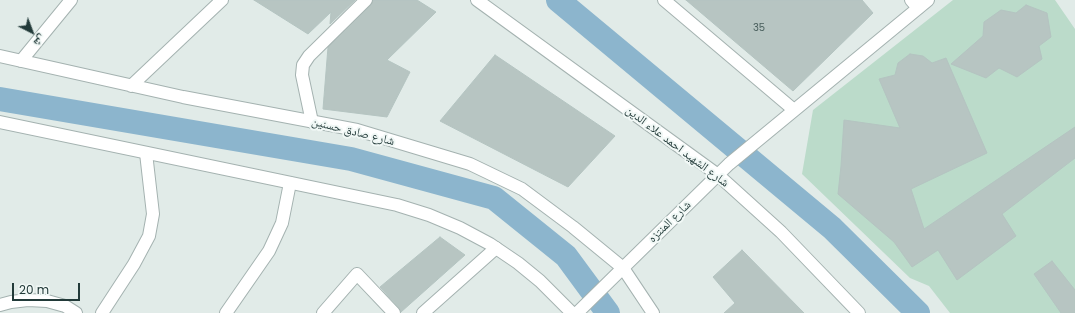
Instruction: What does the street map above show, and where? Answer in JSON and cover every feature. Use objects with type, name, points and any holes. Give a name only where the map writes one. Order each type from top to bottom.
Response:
[{"type":"street","points":[[21,61],[71,0]]},
{"type":"street","points":[[131,86],[222,0]]},
{"type":"street","points":[[312,122],[302,75],[303,65],[309,56],[366,0]]},
{"type":"street","name":"شارع الشهيد احمد علاء الدين","points":[[477,0],[718,175],[781,232],[860,313]]},
{"type":"street","points":[[664,0],[794,110]]},
{"type":"street","name":"شارع المنتزه","points":[[580,310],[729,164],[783,120],[919,3]]},
{"type":"street","name":"شارع صادق حسنين","points":[[0,56],[183,97],[357,130],[470,164],[522,189],[573,227],[623,268],[653,313]]},
{"type":"street","points":[[0,122],[397,205],[429,215],[460,228],[496,248],[518,263],[540,281],[572,313]]},
{"type":"street","points":[[102,313],[134,264],[149,236],[153,214],[146,153]]},
{"type":"street","points":[[226,313],[269,251],[282,223],[290,183]]},
{"type":"street","points":[[423,313],[496,248]]},
{"type":"street","points":[[323,313],[357,274],[394,313]]},
{"type":"street","points":[[0,305],[28,300],[47,302],[65,306],[76,313]]},
{"type":"green space","points":[[953,0],[1055,0],[1075,29],[1075,313],[950,313],[929,286],[910,278],[802,174],[813,110]]},
{"type":"building","points":[[254,0],[355,0],[330,24],[331,12],[308,34]]},
{"type":"building","points":[[373,0],[417,0],[436,12],[387,60],[410,72],[387,117],[323,109],[328,47],[371,5]]},
{"type":"building","points":[[686,0],[862,0],[873,13],[793,91]]},
{"type":"building","points":[[1026,5],[1047,13],[1051,37],[1039,46],[1042,59],[1017,77],[999,68],[986,78],[951,64],[983,36],[984,22],[1001,10],[1016,13]]},
{"type":"building","points":[[910,54],[923,56],[932,63],[946,58],[987,153],[911,189],[924,229],[1075,127],[1075,158],[1002,214],[1016,236],[957,280],[938,250],[912,267],[894,242],[838,194],[844,120],[900,128],[879,79],[895,75],[898,63]]},
{"type":"building","points":[[495,55],[615,136],[568,187],[440,121]]},
{"type":"building","points":[[440,237],[465,255],[401,312],[380,287]]},
{"type":"building","points":[[742,250],[804,313],[724,313],[735,303],[713,277]]},
{"type":"building","points":[[1052,261],[1075,290],[1075,313],[1061,313],[1034,274]]},
{"type":"waterway","points":[[558,0],[832,228],[918,313]]},
{"type":"waterway","points":[[0,99],[351,159],[494,198],[566,256],[608,313]]}]
